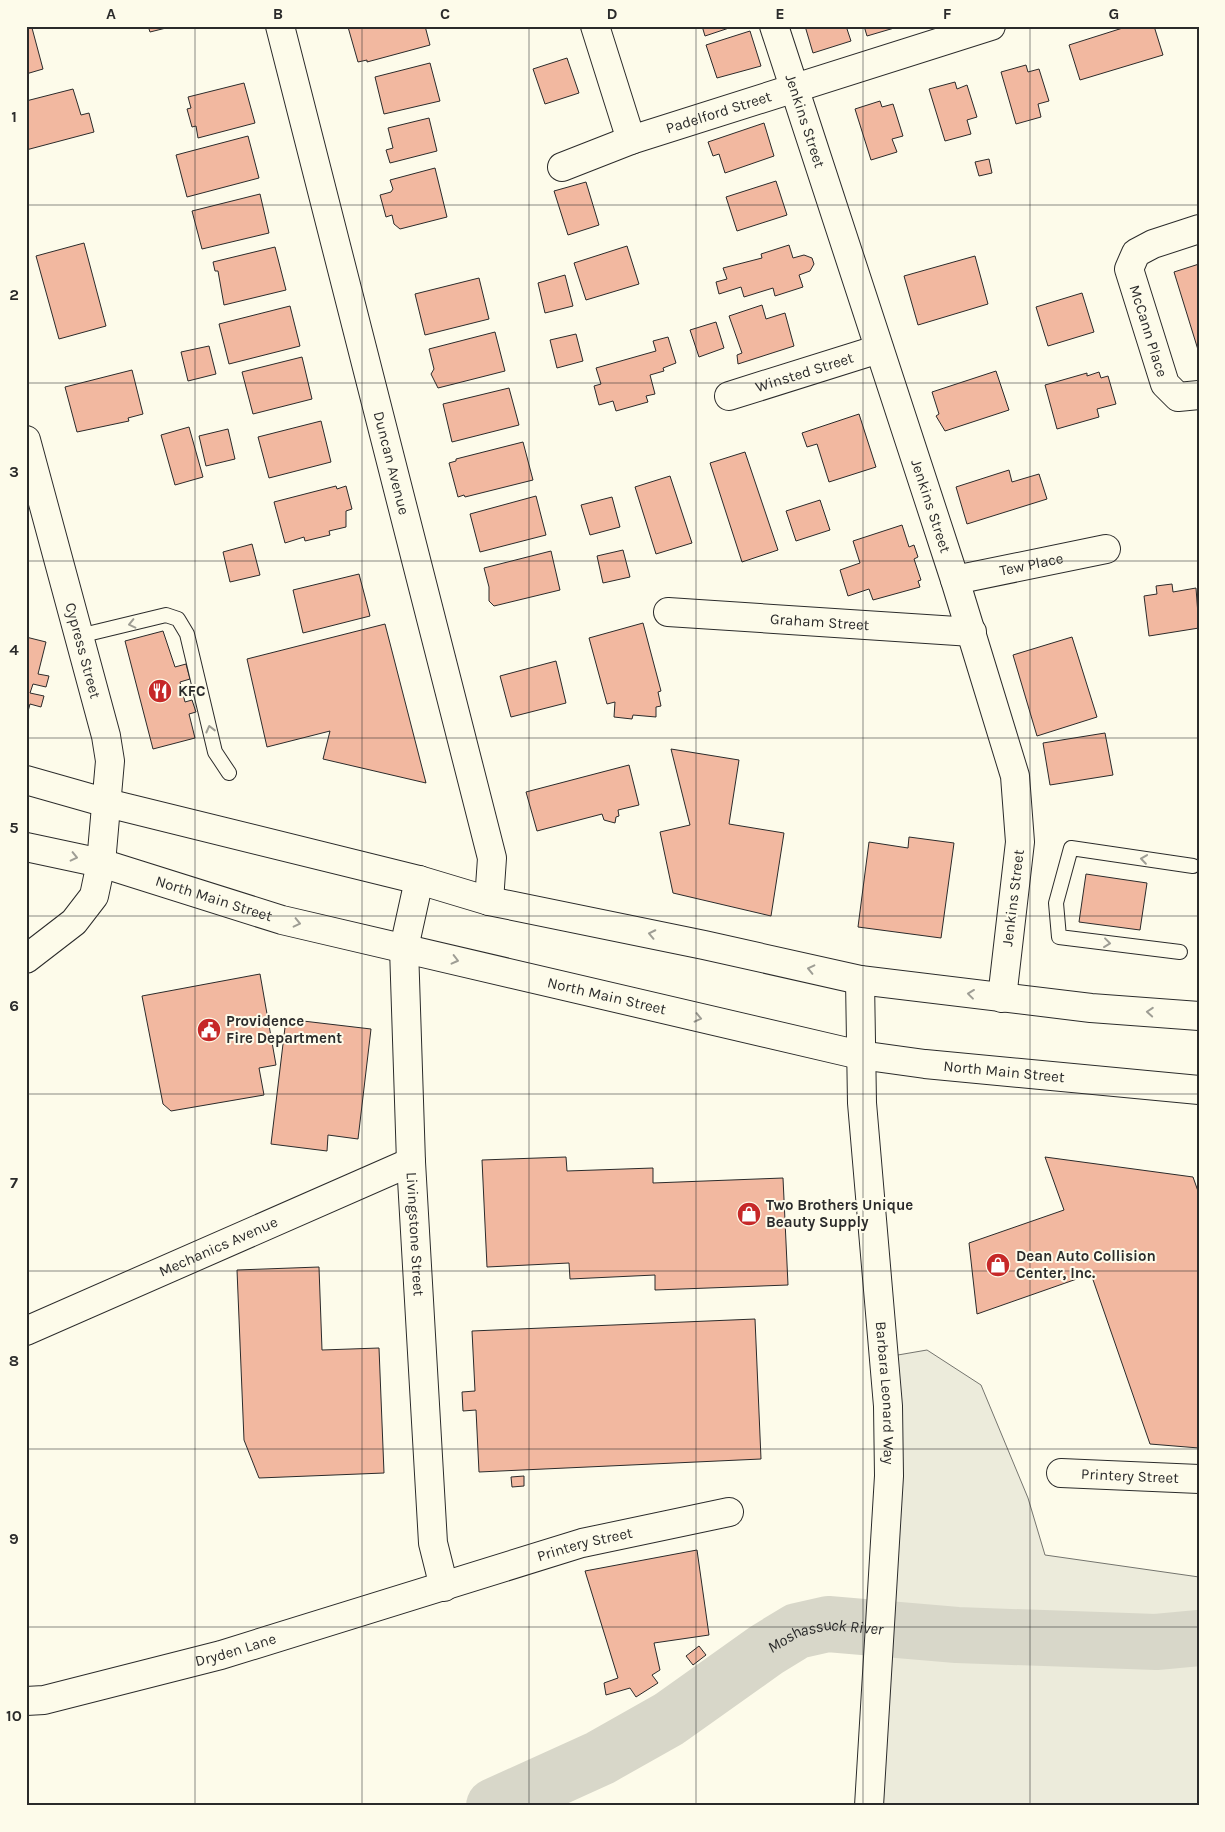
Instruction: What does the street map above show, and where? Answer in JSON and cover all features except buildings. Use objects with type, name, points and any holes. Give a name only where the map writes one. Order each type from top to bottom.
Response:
[{"type":"street","name":"Duncan Avenue","points":[[280,26],[492,858],[489,900]]},
{"type":"street","points":[[595,26],[631,140]]},
{"type":"street","name":"Jenkins Street","points":[[774,26],[972,632],[1015,776],[1020,842],[1002,998]]},
{"type":"street","name":"Padelford Street","points":[[562,167],[631,140],[991,26]]},
{"type":"street","name":"McCann Place","points":[[1199,229],[1153,244],[1136,253],[1129,269],[1165,384],[1178,397],[1199,395]]},
{"type":"street","name":"Winsted Street","points":[[729,396],[879,349]]},
{"type":"street","name":"Cypress Street","points":[[26,440],[110,760],[101,863],[94,896],[74,922],[26,960]]},
{"type":"street","name":"Tew Place","points":[[955,580],[1106,549]]},
{"type":"street","name":"Graham Street","points":[[668,612],[972,632]]},
{"type":"street","points":[[26,780],[107,803],[419,880],[489,900],[860,980],[1091,1008],[1199,1016]]},
{"type":"street","name":"North Main Street","points":[[26,847],[101,863],[282,920],[860,1055],[925,1064],[1199,1090]]},
{"type":"street","name":"Livingstone Street","points":[[419,880],[404,948],[411,1162],[433,1543],[444,1587]]},
{"type":"street","name":"Barbara Leonard Way","points":[[860,980],[860,1055],[888,1406],[889,1476],[869,1806]]},
{"type":"street","name":"Mechanics Avenue","points":[[26,1331],[411,1162]]},
{"type":"street","name":"Printery Street","points":[[1061,1473],[1199,1479]]},
{"type":"street","name":"Printery Street","points":[[444,1587],[582,1543],[729,1512]]},
{"type":"street","name":"Dryden Lane","points":[[26,1701],[44,1700],[221,1655],[444,1587]]},
{"type":"lane","points":[[79,636],[166,616],[178,619],[187,634],[216,752],[229,773]]},
{"type":"lane","points":[[1180,952],[1059,937],[1056,903],[1071,848],[1193,866]]},
{"type":"shaded area","points":[[927,1350],[981,1385],[1028,1498],[1045,1555],[1199,1577],[1199,1806],[876,1806],[892,1356]]},
{"type":"waterway","name":"Moshassuck River","points":[[494,1806],[600,1758],[669,1719],[766,1650],[797,1631],[828,1624],[957,1635],[1156,1642],[1199,1638]]},
{"type":"place","name":"KFC","points":[[160,691]]},
{"type":"place","name":"Providence Fire Department","points":[[209,1030]]},
{"type":"place","name":"Two Brothers Unique Beauty Supply","points":[[749,1214]]},
{"type":"place","name":"Dean Auto Collision Center, Inc.","points":[[998,1265]]}]
